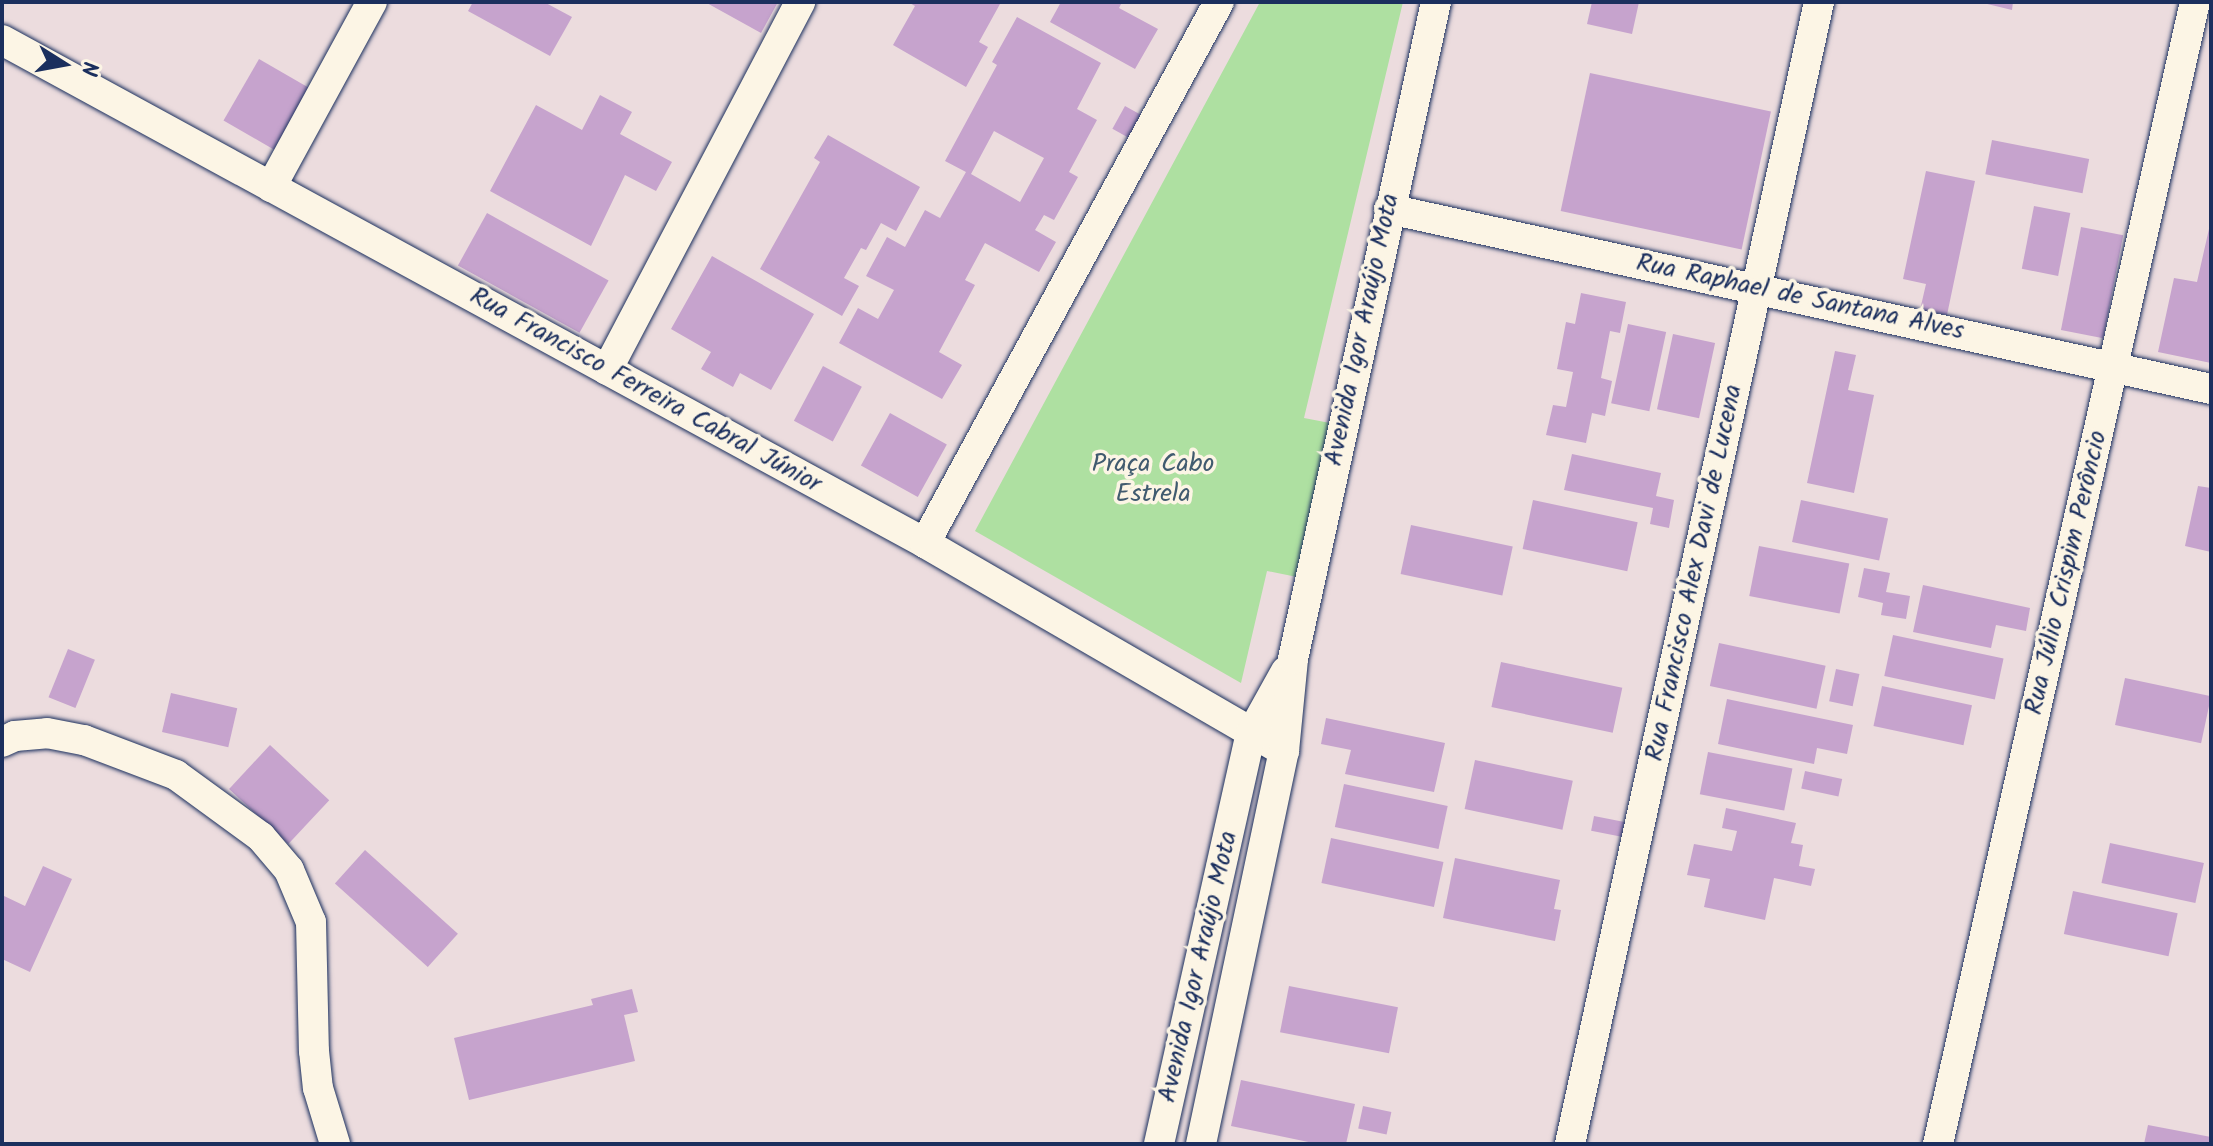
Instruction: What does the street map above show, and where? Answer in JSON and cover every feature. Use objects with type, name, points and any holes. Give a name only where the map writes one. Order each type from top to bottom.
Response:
[{"type":"street","points":[[271,187],[372,2]]},
{"type":"street","points":[[607,370],[800,2]]},
{"type":"street","points":[[925,543],[1219,2]]},
{"type":"street","name":"Avenida Igor Araújo Mota","points":[[1201,1144],[1284,751],[1293,659],[1436,2]]},
{"type":"street","name":"Rua Francisco Alex Davi de Lucena","points":[[1570,1144],[1819,2]]},
{"type":"street","name":"Rua Júlio Crispim Perôncio","points":[[1938,1144],[2195,2]]},
{"type":"street","name":"Rua Francisco Ferreira Cabral Júnior","points":[[2,40],[925,543],[1284,751]]},
{"type":"street","name":"Rua Raphael de Santana Alves","points":[[1389,209],[2211,389]]},
{"type":"street","name":"Avenida Igor Araújo Mota","points":[[1159,1144],[1251,734],[1293,659]]},
{"type":"street","points":[[2,742],[15,736],[47,733],[84,740],[176,775],[261,837],[289,870],[311,922],[314,1051],[318,1088],[335,1144]]},
{"type":"green space","name":"Praça Cabo Estrela","points":[[1260,2],[1403,2],[1304,418],[1330,423],[1297,577],[1267,571],[1241,683],[975,531]]},
{"type":"building","points":[[473,2],[544,2],[572,17],[550,56],[468,11]]},
{"type":"building","points":[[705,2],[778,2],[761,33]]},
{"type":"building","points":[[908,2],[1000,4],[979,42],[988,47],[966,87],[893,45],[915,6]]},
{"type":"building","points":[[1061,2],[1122,2],[1119,8],[1158,29],[1135,69],[1050,22]]},
{"type":"building","points":[[1592,2],[1639,2],[1632,34],[1587,24]]},
{"type":"building","points":[[1979,2],[2013,2],[2012,10]]},
{"type":"building","points":[[1017,17],[1101,63],[1077,109],[1097,120],[1069,172],[1078,177],[1054,220],[1044,215],[1035,230],[1056,242],[1039,272],[985,243],[965,280],[975,285],[939,352],[962,365],[942,399],[839,343],[858,308],[878,319],[894,290],[866,276],[887,237],[905,247],[925,210],[940,218],[966,172],[945,161],[997,65],[992,62]],"holes":[[[994,131],[1044,158],[1020,202],[971,174]]]},
{"type":"building","points":[[259,59],[310,88],[275,150],[224,120]]},
{"type":"building","points":[[1590,73],[1771,111],[1742,249],[1561,211]]},
{"type":"building","points":[[600,95],[632,112],[620,134],[672,162],[656,191],[625,175],[591,246],[490,191],[536,105],[582,130]]},
{"type":"building","points":[[1125,106],[1141,115],[1128,137],[1112,129]]},
{"type":"building","points":[[828,135],[920,187],[896,231],[881,223],[866,250],[861,248],[844,278],[859,286],[842,316],[760,269],[820,162],[814,158]]},
{"type":"building","points":[[1992,140],[2089,159],[2083,193],[1985,174]]},
{"type":"building","points":[[1926,171],[1975,181],[1947,315],[1920,310],[1926,284],[1903,279]]},
{"type":"building","points":[[2034,206],[2070,213],[2058,276],[2022,269]]},
{"type":"building","points":[[487,213],[609,280],[579,333],[458,265]]},
{"type":"building","points":[[2211,220],[2211,363],[2158,352],[2174,278],[2197,282]]},
{"type":"building","points":[[2081,227],[2123,235],[2103,338],[2061,330]]},
{"type":"building","points":[[712,256],[814,314],[771,390],[740,373],[733,387],[701,369],[711,352],[671,329]]},
{"type":"building","points":[[1581,293],[1626,302],[1620,333],[1610,331],[1601,378],[1612,381],[1605,416],[1592,413],[1586,443],[1546,435],[1553,405],[1566,407],[1573,372],[1557,369],[1566,322],[1575,324]]},
{"type":"building","points":[[1628,324],[1666,332],[1649,411],[1611,403]]},
{"type":"building","points":[[1673,334],[1715,343],[1699,418],[1657,409]]},
{"type":"building","points":[[1835,351],[1856,355],[1848,390],[1874,395],[1854,493],[1807,483]]},
{"type":"building","points":[[823,366],[862,387],[833,441],[794,421]]},
{"type":"building","points":[[890,413],[947,445],[918,497],[861,465]]},
{"type":"building","points":[[1572,454],[1661,473],[1656,496],[1674,500],[1669,528],[1650,524],[1653,508],[1564,490]]},
{"type":"building","points":[[2198,486],[2211,488],[2211,552],[2185,546]]},
{"type":"building","points":[[1533,500],[1638,522],[1627,571],[1523,549]]},
{"type":"building","points":[[1801,500],[1888,519],[1879,561],[1792,542]]},
{"type":"building","points":[[1411,525],[1513,547],[1502,596],[1401,574]]},
{"type":"building","points":[[1759,546],[1849,564],[1840,614],[1749,596]]},
{"type":"building","points":[[1864,568],[1890,573],[1886,592],[1910,596],[1906,619],[1881,615],[1883,603],[1858,597]]},
{"type":"building","points":[[1923,585],[2030,608],[2026,631],[1996,625],[1991,648],[1913,632]]},
{"type":"building","points":[[1893,635],[2004,658],[1995,700],[1884,676]]},
{"type":"building","points":[[1719,643],[1826,666],[1816,709],[1710,686]]},
{"type":"building","points":[[68,649],[95,660],[75,708],[49,697]]},
{"type":"building","points":[[1501,662],[1622,688],[1613,733],[1491,707]]},
{"type":"building","points":[[1836,669],[1859,674],[1853,706],[1829,701]]},
{"type":"building","points":[[2125,678],[2211,696],[2201,743],[2115,725]]},
{"type":"building","points":[[1882,686],[1972,705],[1963,745],[1873,726]]},
{"type":"building","points":[[171,693],[237,708],[228,747],[162,732]]},
{"type":"building","points":[[1727,699],[1853,725],[1847,754],[1817,748],[1814,764],[1718,744]]},
{"type":"building","points":[[1326,718],[1445,743],[1434,792],[1345,774],[1351,750],[1321,744]]},
{"type":"building","points":[[270,745],[329,800],[288,844],[229,789]]},
{"type":"building","points":[[1708,752],[1792,768],[1784,811],[1700,794]]},
{"type":"building","points":[[1475,760],[1573,781],[1562,830],[1465,809]]},
{"type":"building","points":[[1805,771],[1842,779],[1838,797],[1801,789]]},
{"type":"building","points":[[1344,784],[1448,806],[1439,849],[1335,827]]},
{"type":"building","points":[[1726,808],[1796,823],[1791,843],[1803,845],[1799,866],[1815,869],[1811,886],[1774,878],[1765,920],[1704,907],[1710,879],[1687,875],[1694,844],[1732,851],[1737,831],[1722,828]]},
{"type":"building","points":[[1594,816],[1624,822],[1622,837],[1591,831]]},
{"type":"building","points":[[1331,838],[1443,862],[1434,907],[1321,883]]},
{"type":"building","points":[[2110,843],[2204,863],[2195,903],[2101,883]]},
{"type":"building","points":[[365,850],[458,934],[428,967],[335,883]]},
{"type":"building","points":[[1455,858],[1560,880],[1554,909],[1561,910],[1555,941],[1443,918]]},
{"type":"building","points":[[43,866],[72,879],[30,972],[2,959],[2,895],[25,906]]},
{"type":"building","points":[[2073,891],[2178,913],[2169,956],[2064,934]]},
{"type":"building","points":[[1289,986],[1398,1007],[1389,1053],[1280,1032]]},
{"type":"building","points":[[632,989],[638,1012],[624,1015],[635,1061],[469,1100],[454,1038],[593,1005],[591,999]]},
{"type":"building","points":[[1241,1080],[1355,1104],[1346,1144],[1318,1144],[1231,1126]]},
{"type":"building","points":[[1363,1106],[1391,1112],[1387,1135],[1358,1128]]},
{"type":"building","points":[[2148,1125],[2211,1137],[2211,1144],[2144,1144]]}]
